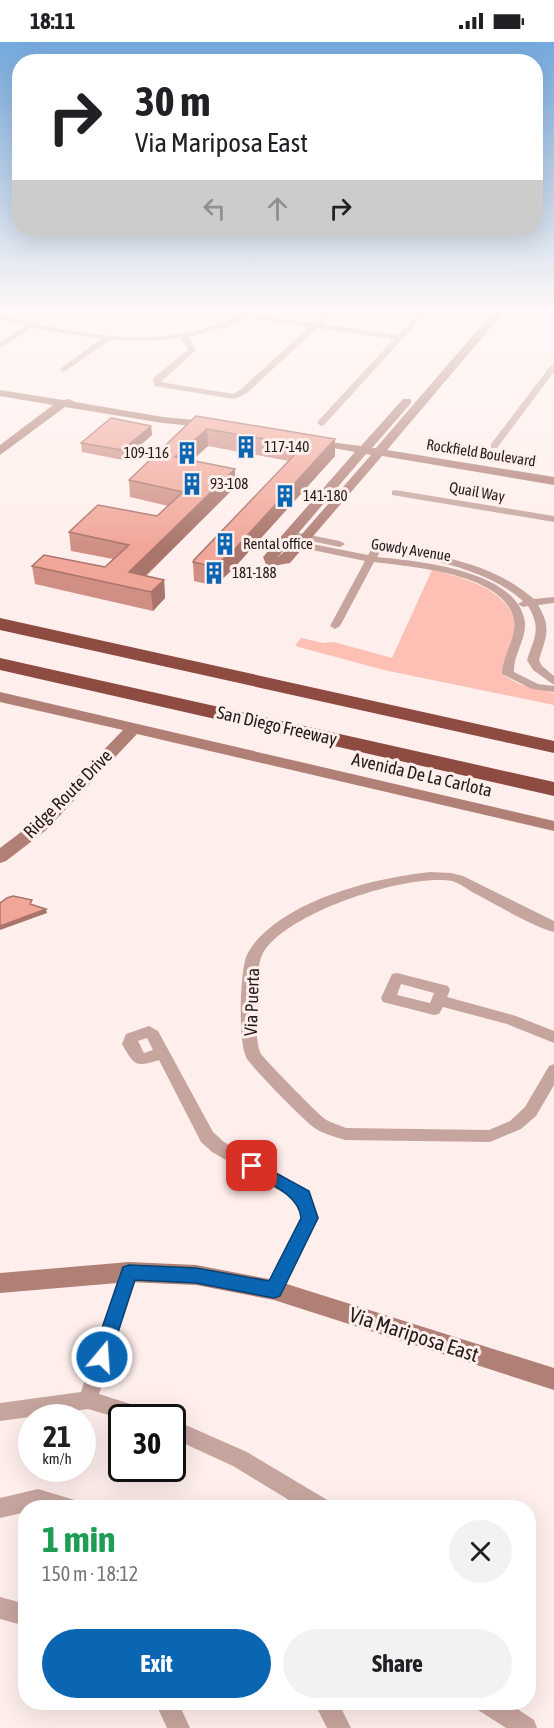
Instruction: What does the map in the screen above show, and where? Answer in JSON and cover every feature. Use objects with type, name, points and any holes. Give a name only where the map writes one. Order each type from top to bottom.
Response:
[{"type":"highway","points":[[0,624],[554,747]]},
{"type":"highway","points":[[0,640],[554,761]]},
{"type":"highway","points":[[0,653],[554,776]]},
{"type":"highway","name":"San Diego Freeway","points":[[0,664],[554,789]]},
{"type":"main road","points":[[35,392],[176,415],[189,421]]},
{"type":"main road","points":[[415,392],[285,537],[270,557],[269,568],[285,560],[303,541],[431,392]]},
{"type":"main road","points":[[0,393],[163,420],[189,421],[224,427]]},
{"type":"main road","points":[[0,452],[62,404],[80,399]]},
{"type":"main road","name":"Rockfield Boulevard","points":[[302,440],[554,481]]},
{"type":"main road","name":"Avenida De La Carlota","points":[[0,697],[554,826]]},
{"type":"main road","name":"Ridge Route Drive","points":[[0,857],[39,827],[134,728]]},
{"type":"main road","name":"Via Mariposa East","points":[[0,1283],[129,1272],[196,1275],[274,1290],[554,1379]]},
{"type":"street","points":[[202,392],[234,397],[243,392]]},
{"type":"street","points":[[321,423],[350,392]]},
{"type":"street","points":[[494,446],[535,392]]},
{"type":"street","name":"Quail Way","points":[[395,493],[554,519]]},
{"type":"street","name":"Gowdy Avenue","points":[[285,537],[439,568],[472,578],[491,587],[513,606]]},
{"type":"street","points":[[335,626],[374,554]]},
{"type":"street","name":"Gowdy Avenue","points":[[374,554],[426,557],[472,567],[510,585],[529,603],[540,620],[542,633],[533,660],[537,668],[554,682]]},
{"type":"street","points":[[554,600],[513,606],[521,629],[518,642],[507,665],[508,674],[536,687],[554,689]]},
{"type":"street","name":"Via Puerta","points":[[554,927],[454,877],[431,876],[346,893],[272,931],[255,952],[250,968],[250,1041],[253,1055],[319,1123],[345,1134],[490,1136],[511,1129],[528,1118],[554,1070]]},
{"type":"street","points":[[438,1000],[511,1020],[554,1037]]},
{"type":"street","points":[[162,1053],[207,1137],[218,1147],[303,1196],[306,1200],[310,1218],[274,1290]]},
{"type":"street","points":[[88,1400],[129,1272]]},
{"type":"street","points":[[0,1412],[88,1400],[108,1406]]},
{"type":"street","points":[[186,1434],[240,1459],[309,1500]]},
{"type":"street","points":[[0,1508],[18,1504]]},
{"type":"street","points":[[0,1608],[18,1613]]},
{"type":"street","points":[[170,1710],[179,1728]]},
{"type":"street","points":[[330,1710],[340,1728]]},
{"type":"street","points":[[498,1710],[526,1728]]},
{"type":"shaded area","points":[[432,570],[472,582],[498,596],[513,617],[515,631],[503,663],[503,675],[519,684],[554,693],[554,705],[384,670],[295,646],[301,638],[323,643],[334,642],[392,658]]},
{"type":"building","points":[[196,416],[335,439],[234,550],[214,567],[193,562],[303,446],[207,429],[175,457],[235,469],[129,572],[164,580],[151,592],[32,566],[44,555],[105,567],[129,545],[69,532],[98,505],[157,516],[183,492],[129,480]]},
{"type":"building","points":[[111,418],[151,426],[122,450],[81,443]]},
{"type":"building","points":[[13,896],[32,900],[30,904],[46,909],[0,926],[0,903]]},
{"type":"place","name":"117-140","points":[[246,447]]},
{"type":"place","name":"109-116","points":[[187,453]]},
{"type":"place","name":"93-108","points":[[192,484]]},
{"type":"place","name":"141-180","points":[[285,496]]},
{"type":"place","name":"Rental office","points":[[225,544]]},
{"type":"place","name":"181-188","points":[[214,573]]},
{"type":"route","points":[[102,1357],[129,1272],[196,1275],[274,1290],[310,1218],[309,1212],[303,1196],[252,1166]]}]
